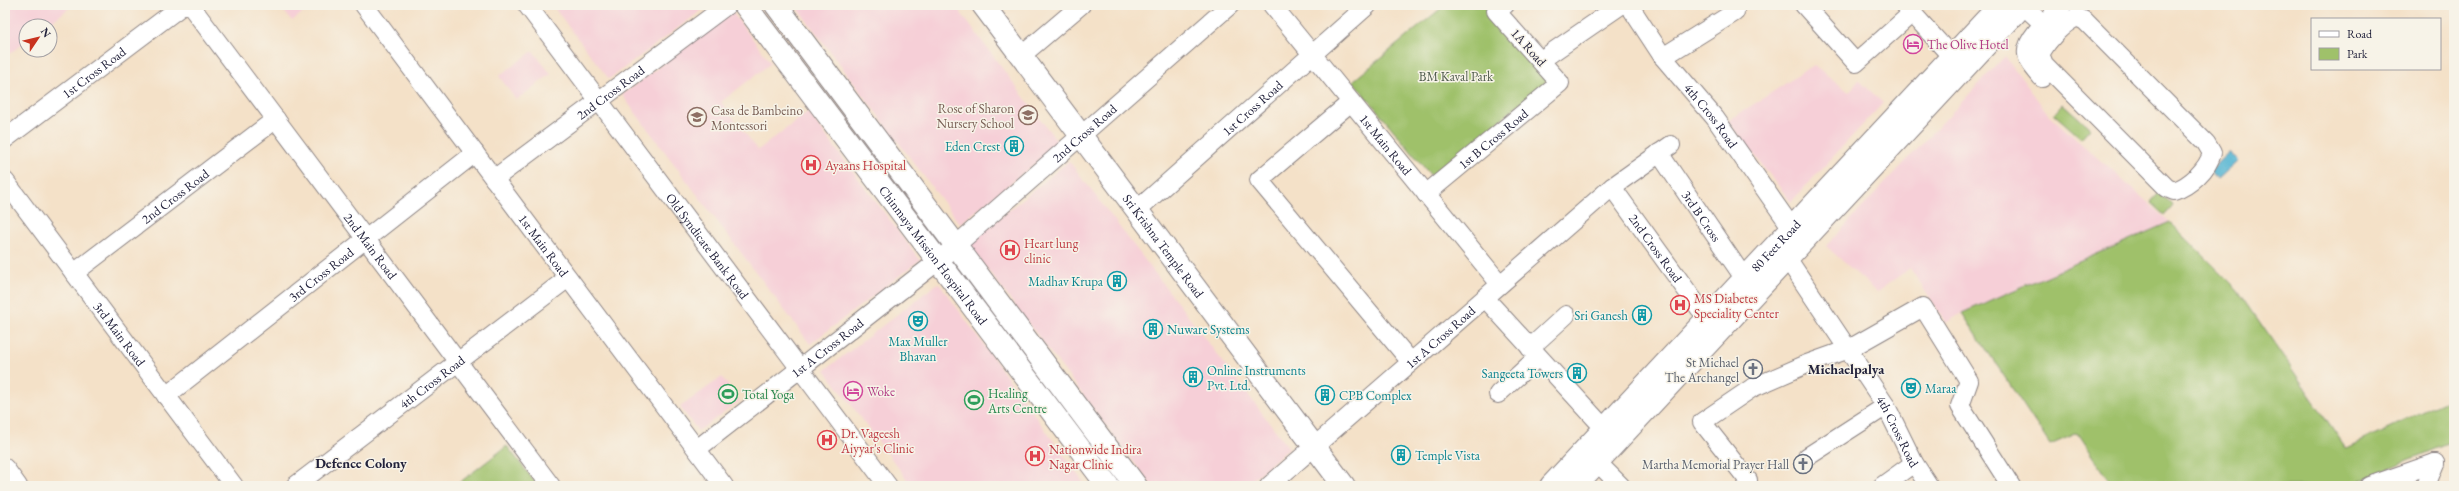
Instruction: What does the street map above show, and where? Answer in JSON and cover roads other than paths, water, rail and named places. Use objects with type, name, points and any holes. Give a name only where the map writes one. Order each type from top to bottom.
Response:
[{"type":"main road","name":"Chinmaya Mission Hospital Road","points":[[745,5],[1108,486]]},
{"type":"main road","name":"Chinmaya Mission Hospital Road","points":[[776,5],[1136,486]]},
{"type":"main road","name":"Sri Krishna Temple Road","points":[[983,5],[1344,486]]},
{"type":"main road","name":"80 Feet Road","points":[[1575,486],[1787,258],[1957,63],[2000,5]]},
{"type":"main road","name":"80 Feet Road","points":[[1551,486],[1605,430],[1744,278],[1792,228],[1957,63],[2023,5]]},
{"type":"street","name":"1st Cross Road","points":[[5,139],[183,5]]},
{"type":"street","name":"2nd Main Road","points":[[190,5],[551,486]]},
{"type":"street","name":"1st Main Road","points":[[364,5],[724,486]]},
{"type":"street","name":"Old Syndicate Bank Road","points":[[527,5],[888,486]]},
{"type":"street","name":"2nd Cross Road","points":[[494,179],[727,5]]},
{"type":"street","points":[[1021,56],[1081,5]]},
{"type":"street","name":"2nd Cross Road","points":[[938,261],[1230,5]]},
{"type":"street","name":"1st Main Road","points":[[1272,5],[1500,284]]},
{"type":"street","name":"1st Cross Road","points":[[1137,210],[1368,5]]},
{"type":"street","points":[[1541,60],[1621,5]]},
{"type":"street","name":"4th Cross Road","points":[[1629,5],[1662,57],[1715,118],[1792,228]]},
{"type":"street","points":[[1804,5],[1856,64],[1909,9],[1957,63]]},
{"type":"street","points":[[2023,5],[2051,28]]},
{"type":"street","points":[[2028,5],[2051,28]]},
{"type":"street","points":[[2042,79],[2026,54],[2028,45],[2051,28],[2078,17],[2085,21],[2206,143],[2212,153],[2210,163],[2184,188],[2174,191],[2167,188],[2044,64],[2040,54],[2051,28],[2063,5]]},
{"type":"street","points":[[2084,5],[2104,27]]},
{"type":"street","name":"1A Road","points":[[1501,8],[1560,83]]},
{"type":"street","points":[[1662,57],[1735,12]]},
{"type":"street","name":"1st B Cross Road","points":[[1426,194],[1560,83]]},
{"type":"street","points":[[1351,102],[1259,180],[1411,362]]},
{"type":"street","name":"2nd Cross Road","points":[[74,273],[276,119]]},
{"type":"street","name":"1st A Cross Road","points":[[1269,486],[1612,187],[1665,149]]},
{"type":"street","name":"3rd B Cross","points":[[1665,149],[1744,278]]},
{"type":"street","name":"3rd Cross Road","points":[[166,396],[475,153]]},
{"type":"street","name":"3rd Main Road","points":[[5,181],[234,486]]},
{"type":"street","name":"2nd Cross Road","points":[[1612,187],[1700,309]]},
{"type":"street","name":"4th Cross Road","points":[[1787,258],[1886,406],[1914,463],[1929,486]]},
{"type":"street","name":"1st A Cross Road","points":[[696,449],[938,261]]},
{"type":"street","name":"4th Cross Road","points":[[295,486],[568,278]]},
{"type":"street","points":[[1485,298],[1605,430]]},
{"type":"street","points":[[1748,480],[1702,422],[1752,388],[1807,364],[1849,349],[1923,307],[1969,381],[1960,406],[2011,486]]},
{"type":"street","points":[[1498,394],[1566,315]]},
{"type":"street","points":[[1807,457],[1886,406]]},
{"type":"street","points":[[1597,462],[1621,486]]},
{"type":"street","points":[[2370,486],[2435,462],[2426,486]]},
{"type":"street","points":[[1882,486],[1914,463]]},
{"type":"street","points":[[5,468],[18,486]]},
{"type":"water","points":[[2229,152],[2238,161],[2218,179],[2210,170]]},
{"type":"place","name":"The Olive Hotel","points":[[1913,44]]},
{"type":"place","name":"Rose of Sharon Nursery School","points":[[1028,115]]},
{"type":"place","name":"Casa de Bambeino Montessori","points":[[697,117]]},
{"type":"place","name":"Eden Crest","points":[[1014,146]]},
{"type":"place","name":"Ayaans Hospital","points":[[811,165]]},
{"type":"place","name":"Heart lung clinic","points":[[1010,250]]},
{"type":"place","name":"Madhav Krupa","points":[[1117,281]]},
{"type":"place","name":"MS Diabetes Speciality Center","points":[[1680,305]]},
{"type":"place","name":"Sri Ganesh","points":[[1642,315]]},
{"type":"place","name":"Max Muller Bhavan","points":[[918,321]]},
{"type":"place","name":"Nuware Systems","points":[[1153,329]]},
{"type":"place","name":"St Michael The Archangel","points":[[1753,369]]},
{"type":"place","name":"Sangeeta Towers","points":[[1577,373]]},
{"type":"place","name":"Online Instruments Pvt. Ltd.","points":[[1193,377]]},
{"type":"place","name":"Maraa","points":[[1911,388]]},
{"type":"place","name":"Woke","points":[[853,391]]},
{"type":"place","name":"Total Yoga","points":[[728,394]]},
{"type":"place","name":"CPB Complex","points":[[1325,395]]},
{"type":"place","name":"Healing Arts Centre","points":[[974,400]]},
{"type":"place","name":"Dr. Vageesh Aiyyar's Clinic","points":[[827,440]]},
{"type":"place","name":"Temple Vista","points":[[1401,455]]},
{"type":"place","name":"Nationwide Indira Nagar Clinic","points":[[1035,456]]},
{"type":"place","name":"Martha Memorial Prayer Hall","points":[[1803,464]]},
{"type":"district","name":"Michaelpalya","points":[[1846,369]]},
{"type":"district","name":"Defence Colony","points":[[361,463]]},
{"type":"park label","name":"BM Kaval Park","points":[[1456,76]]}]
